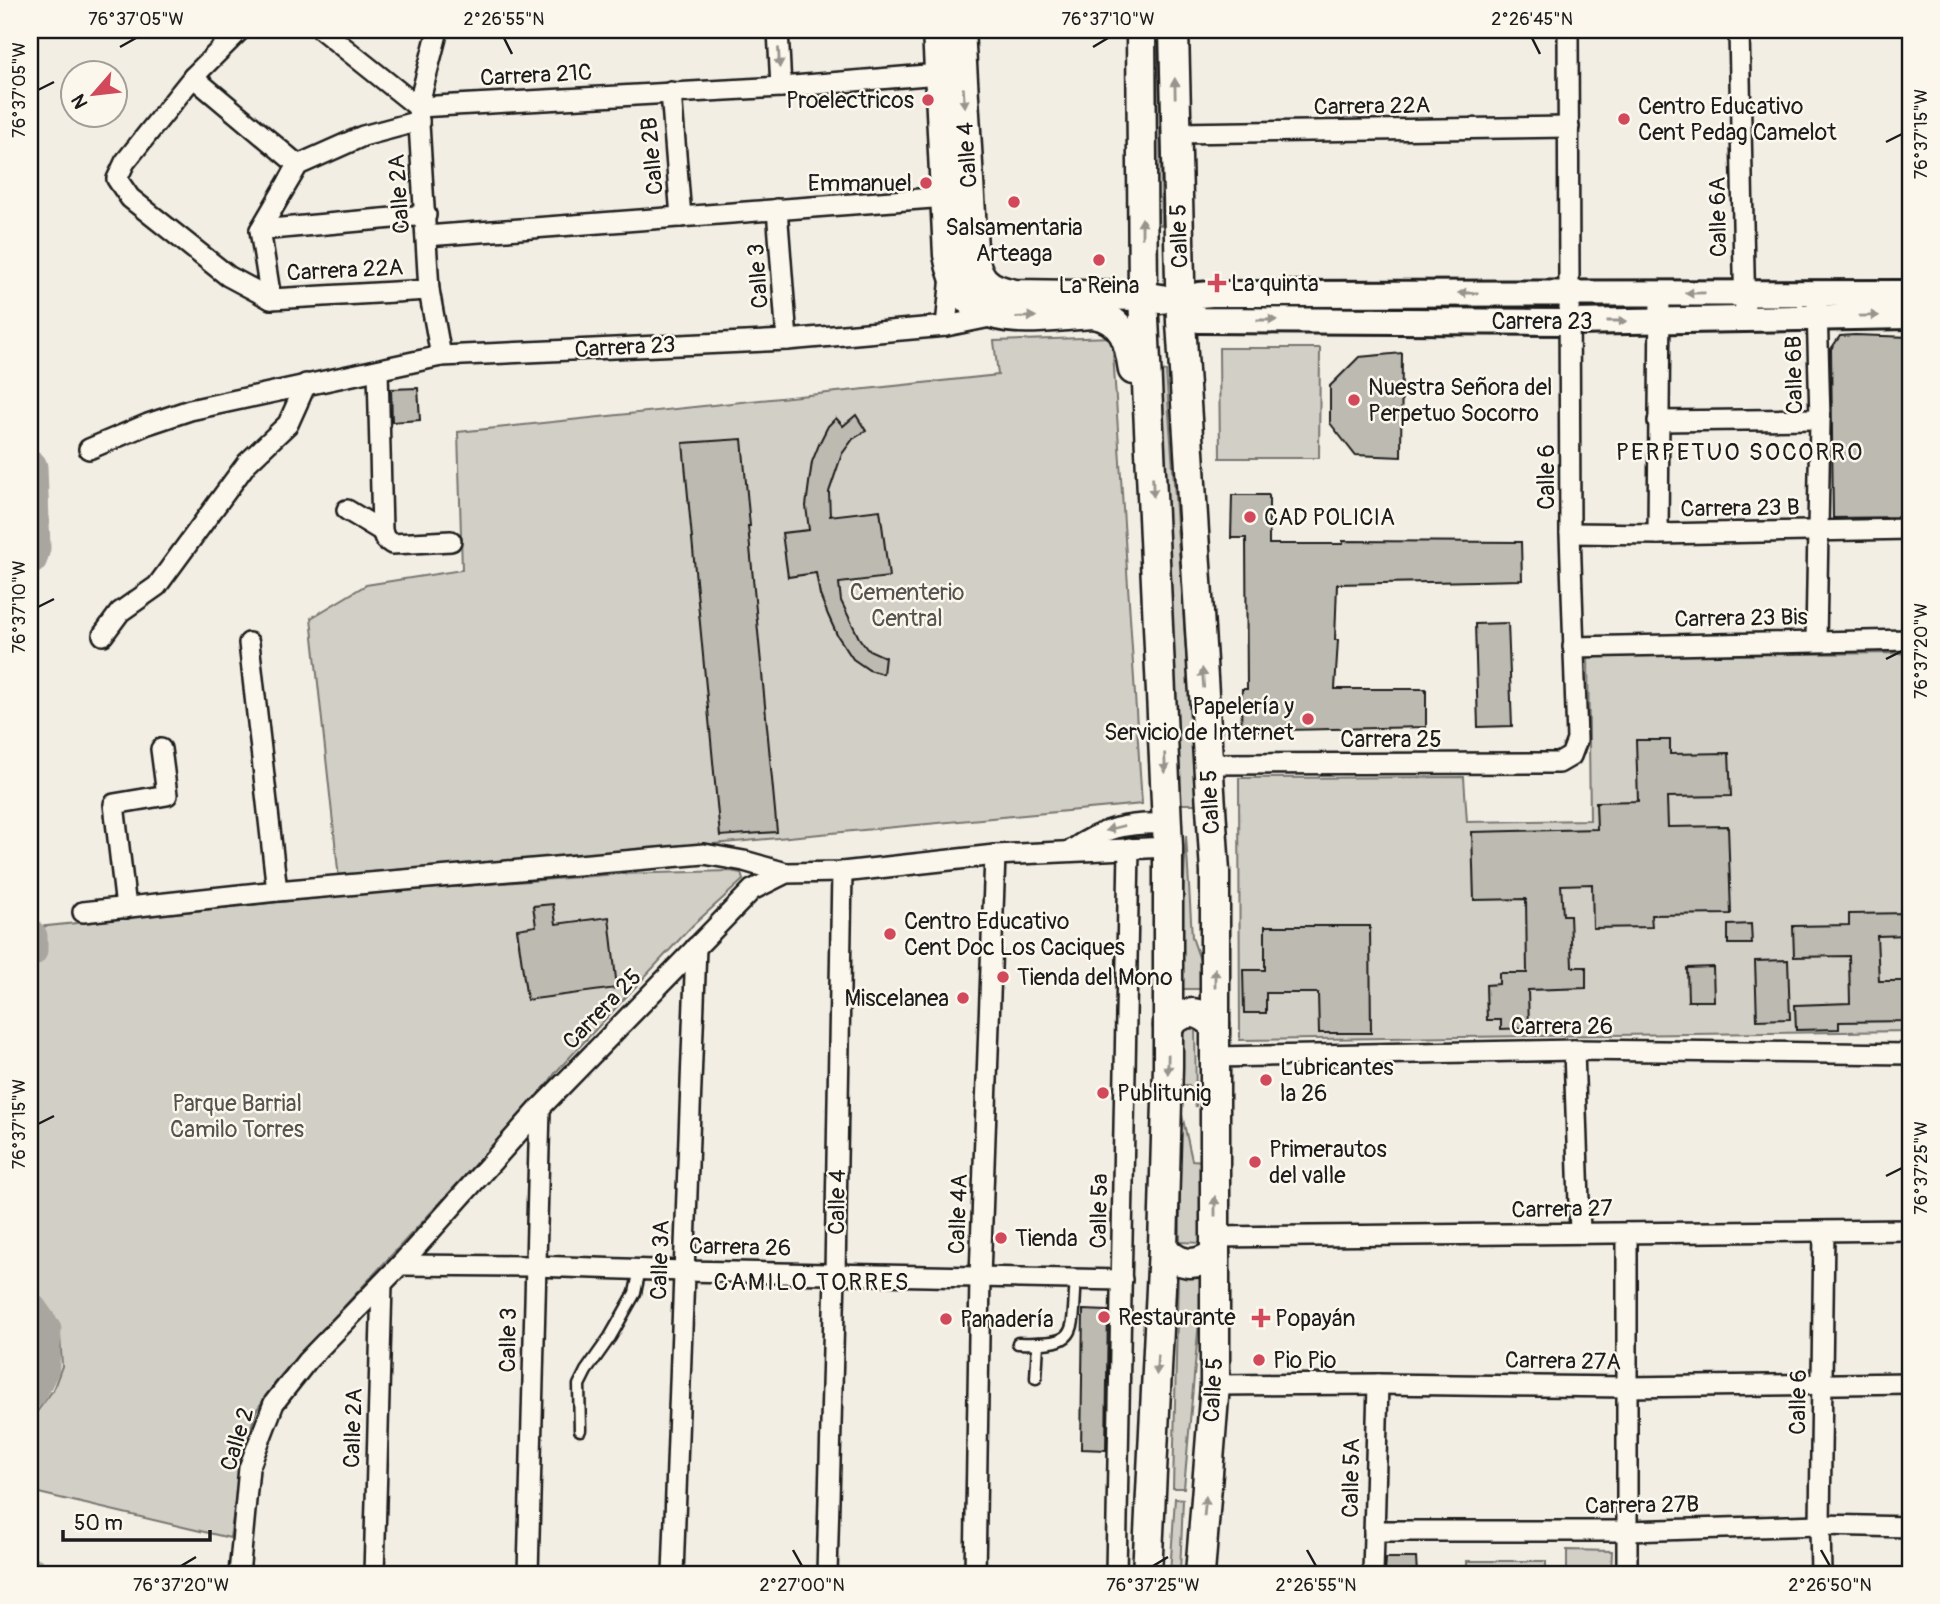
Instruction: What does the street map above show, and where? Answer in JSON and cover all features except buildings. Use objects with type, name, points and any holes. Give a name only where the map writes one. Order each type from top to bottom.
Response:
[{"type":"main road","name":"Calle 4","points":[[937,30],[951,276]]},
{"type":"main road","name":"Calle 4","points":[[960,30],[973,248],[975,266],[982,278]]},
{"type":"main road","name":"Calle 5","points":[[1141,30],[1143,296],[1168,836],[1168,1026],[1163,1247],[1147,1574]]},
{"type":"main road","name":"Calle 5","points":[[1174,30],[1181,303],[1215,872],[1215,1385],[1199,1574]]},
{"type":"main road","name":"Carrera 23","points":[[951,276],[969,302],[995,316],[1009,318],[1094,314],[1115,321],[1127,337]]},
{"type":"main road","name":"Carrera 23","points":[[982,278],[1000,292],[1015,294],[1143,296],[1181,303]]},
{"type":"main road","name":"Calle 5","points":[[1127,337],[1136,393],[1151,433]]},
{"type":"main road","points":[[1168,836],[1187,818],[1199,824],[1215,872]]},
{"type":"main road","points":[[1168,1026],[1178,1016],[1191,1013],[1205,1016],[1215,1025]]},
{"type":"main road","points":[[1163,1247],[1169,1255],[1187,1264],[1207,1260],[1215,1245]]},
{"type":"street","points":[[240,30],[193,77],[298,165],[260,230],[271,299]]},
{"type":"street","points":[[322,30],[418,114]]},
{"type":"street","name":"Calle 2A","points":[[438,30],[418,114],[429,290],[441,356]]},
{"type":"street","points":[[778,30],[781,87]]},
{"type":"street","name":"Calle 6","points":[[1568,30],[1570,533],[1577,740],[1572,756]]},
{"type":"street","name":"Calle 6A","points":[[1739,30],[1745,319]]},
{"type":"street","name":"Carrera 21C","points":[[298,165],[418,114],[671,92],[781,87],[939,74]]},
{"type":"street","name":"Carrera 22A","points":[[193,77],[125,162],[117,179],[130,198],[228,276],[271,299],[429,290]]},
{"type":"street","name":"Calle 2B","points":[[671,92],[681,217]]},
{"type":"street","name":"Carrera 22A","points":[[1175,134],[1569,127]]},
{"type":"street","points":[[426,236],[946,197]]},
{"type":"street","name":"Calle 3","points":[[777,209],[787,340]]},
{"type":"street","points":[[260,230],[426,215]]},
{"type":"street","points":[[946,326],[951,276]]},
{"type":"street","name":"Calle 6B","points":[[1816,641],[1819,531],[1817,293]]},
{"type":"street","name":"Carrera 23","points":[[1910,293],[1212,294],[1199,295],[1181,303],[1199,320],[1571,322],[1910,316]]},
{"type":"street","points":[[1658,534],[1660,294]]},
{"type":"street","name":"Carrera 23","points":[[89,449],[190,410],[441,356],[787,340],[946,326],[995,316]]},
{"type":"street","points":[[378,370],[382,531],[385,539],[391,544],[450,541]]},
{"type":"street","points":[[103,635],[120,612],[157,586],[247,463],[288,424],[306,384]]},
{"type":"street","points":[[1658,421],[1819,419]]},
{"type":"street","points":[[347,510],[382,531]]},
{"type":"street","name":"Carrera 23 B","points":[[1570,533],[1910,529]]},
{"type":"street","name":"Carrera 23 Bis","points":[[1573,647],[1910,640]]},
{"type":"street","points":[[250,643],[277,891]]},
{"type":"street","points":[[127,908],[114,804],[167,795],[161,750]]},
{"type":"street","name":"Carrera 25","points":[[1208,764],[1559,763],[1572,756]]},
{"type":"street","name":"Carrera 25","points":[[1069,852],[1090,837],[1114,827],[1140,823],[1168,836]]},
{"type":"street","name":"Carrera 25","points":[[274,1403],[307,1361],[400,1265],[540,1108],[752,890],[786,873],[842,872],[995,855],[1129,848],[1168,836]]},
{"type":"street","name":"Calle 5ª","points":[[1116,1574],[1129,848]]},
{"type":"street","points":[[83,912],[277,891],[704,855],[744,861],[786,873]]},
{"type":"street","name":"Calle 4A","points":[[975,1574],[980,1276],[995,855]]},
{"type":"street","name":"Calle 4","points":[[827,1574],[842,872]]},
{"type":"street","name":"Calle 3A","points":[[673,1574],[696,947]]},
{"type":"street","points":[[1574,1050],[1580,1233]]},
{"type":"street","name":"Carrera 26","points":[[1215,1056],[1574,1050],[1910,1054]]},
{"type":"street","name":"Calle 3","points":[[528,1574],[540,1108]]},
{"type":"street","name":"Carrera 27","points":[[1215,1245],[1580,1233],[1910,1230]]},
{"type":"street","name":"Calle 6","points":[[1821,1574],[1824,1231]]},
{"type":"street","points":[[1627,1233],[1627,1574]]},
{"type":"street","name":"Carrera 26","points":[[400,1265],[1122,1280]]},
{"type":"street","name":"Calle 2A","points":[[374,1574],[382,1284]]},
{"type":"street","name":"Carrera 27A","points":[[1215,1385],[1627,1387],[1910,1383]]},
{"type":"street","name":"Calle 5A","points":[[1373,1574],[1378,1384]]},
{"type":"street","name":"Calle 2","points":[[239,1574],[249,1468],[274,1403]]},
{"type":"street","name":"Carrera 27B","points":[[1374,1531],[1628,1531],[1820,1525],[1910,1527]]},
{"type":"lane","points":[[580,1430],[579,1385],[635,1293],[640,1269]]},
{"type":"lane","points":[[1018,1343],[1058,1342],[1066,1338],[1071,1330],[1076,1279]]},
{"type":"lane","points":[[1036,1378],[1038,1343]]},
{"type":"green space","points":[[1149,30],[1158,30],[1162,225],[1150,223]]},
{"type":"green space","name":"Cementerio Central","points":[[1112,337],[1142,804],[339,879],[311,618],[366,585],[462,570],[458,432],[998,375],[994,341]]},
{"type":"green space","points":[[1219,348],[1320,348],[1319,458],[1220,458]]},
{"type":"green space","points":[[1166,371],[1197,804],[1180,804],[1158,373]]},
{"type":"green space","points":[[1910,653],[1910,1031],[1240,1040],[1239,778],[1464,777],[1467,822],[1590,820],[1588,656]]},
{"type":"green space","points":[[1186,835],[1192,937],[1203,969],[1202,989],[1179,989]]},
{"type":"green space","name":"Parque Barrial Camilo Torres","points":[[741,873],[743,880],[692,926],[280,1376],[256,1411],[241,1462],[230,1538],[30,1491],[30,1421],[53,1390],[62,1366],[60,1335],[38,1297],[30,1290],[30,996],[36,967],[38,927],[338,896],[618,874]]},
{"type":"green space","points":[[1180,1023],[1195,1023],[1196,1107],[1189,1085],[1176,1085]]},
{"type":"green space","points":[[1179,1101],[1192,1160],[1204,1161],[1202,1243],[1180,1242]]},
{"type":"green space","points":[[1178,1275],[1203,1276],[1184,1488],[1173,1488]]},
{"type":"green space","points":[[1175,1498],[1183,1499],[1180,1574],[1170,1574]]},
{"type":"green space","points":[[1567,1550],[1612,1551],[1611,1574],[1567,1574]]},
{"type":"green space","points":[[1467,1561],[1546,1561],[1546,1574],[1467,1574]]},
{"type":"waterway","points":[[30,467],[33,548],[30,558]]},
{"type":"waterway","points":[[30,937],[30,950]]},
{"type":"waterway","points":[[30,1310],[44,1330],[42,1367],[30,1392]]},
{"type":"place","name":"Proelectricos","points":[[928,100]]},
{"type":"place","name":"Centro Educativo Cent Pedag Camelot","points":[[1624,119]]},
{"type":"place","name":"Emmanuel","points":[[926,183]]},
{"type":"place","name":"Salsamentaria Arteaga","points":[[1014,202]]},
{"type":"place","name":"La Reina","points":[[1099,260]]},
{"type":"place","name":"La quinta","points":[[1217,283]]},
{"type":"place","name":"Nuestra Señora del Perpetuo Socorro","points":[[1354,400]]},
{"type":"place","name":"CAD POLICIA","points":[[1250,517]]},
{"type":"place","name":"Papelería y Servicio de Internet","points":[[1308,719]]},
{"type":"place","name":"Centro Educativo Cent Doc Los Caciques","points":[[890,934]]},
{"type":"place","name":"Tienda del Mono","points":[[1003,977]]},
{"type":"place","name":"Miscelanea","points":[[963,998]]},
{"type":"place","name":"Lubricantes la 26","points":[[1266,1080]]},
{"type":"place","name":"Publitunig","points":[[1103,1093]]},
{"type":"place","name":"Primerautos del valle","points":[[1255,1162]]},
{"type":"place","name":"Tienda","points":[[1001,1238]]},
{"type":"place","name":"Restaurante","points":[[1104,1317]]},
{"type":"place","name":"Popayán","points":[[1261,1318]]},
{"type":"place","name":"Panadería","points":[[946,1319]]},
{"type":"place","name":"Pio Pio","points":[[1259,1360]]},
{"type":"district","name":"PERPETUO SOCORRO","points":[[1740,452]]},
{"type":"district","name":"CAMILO TORRES","points":[[812,1282]]}]
